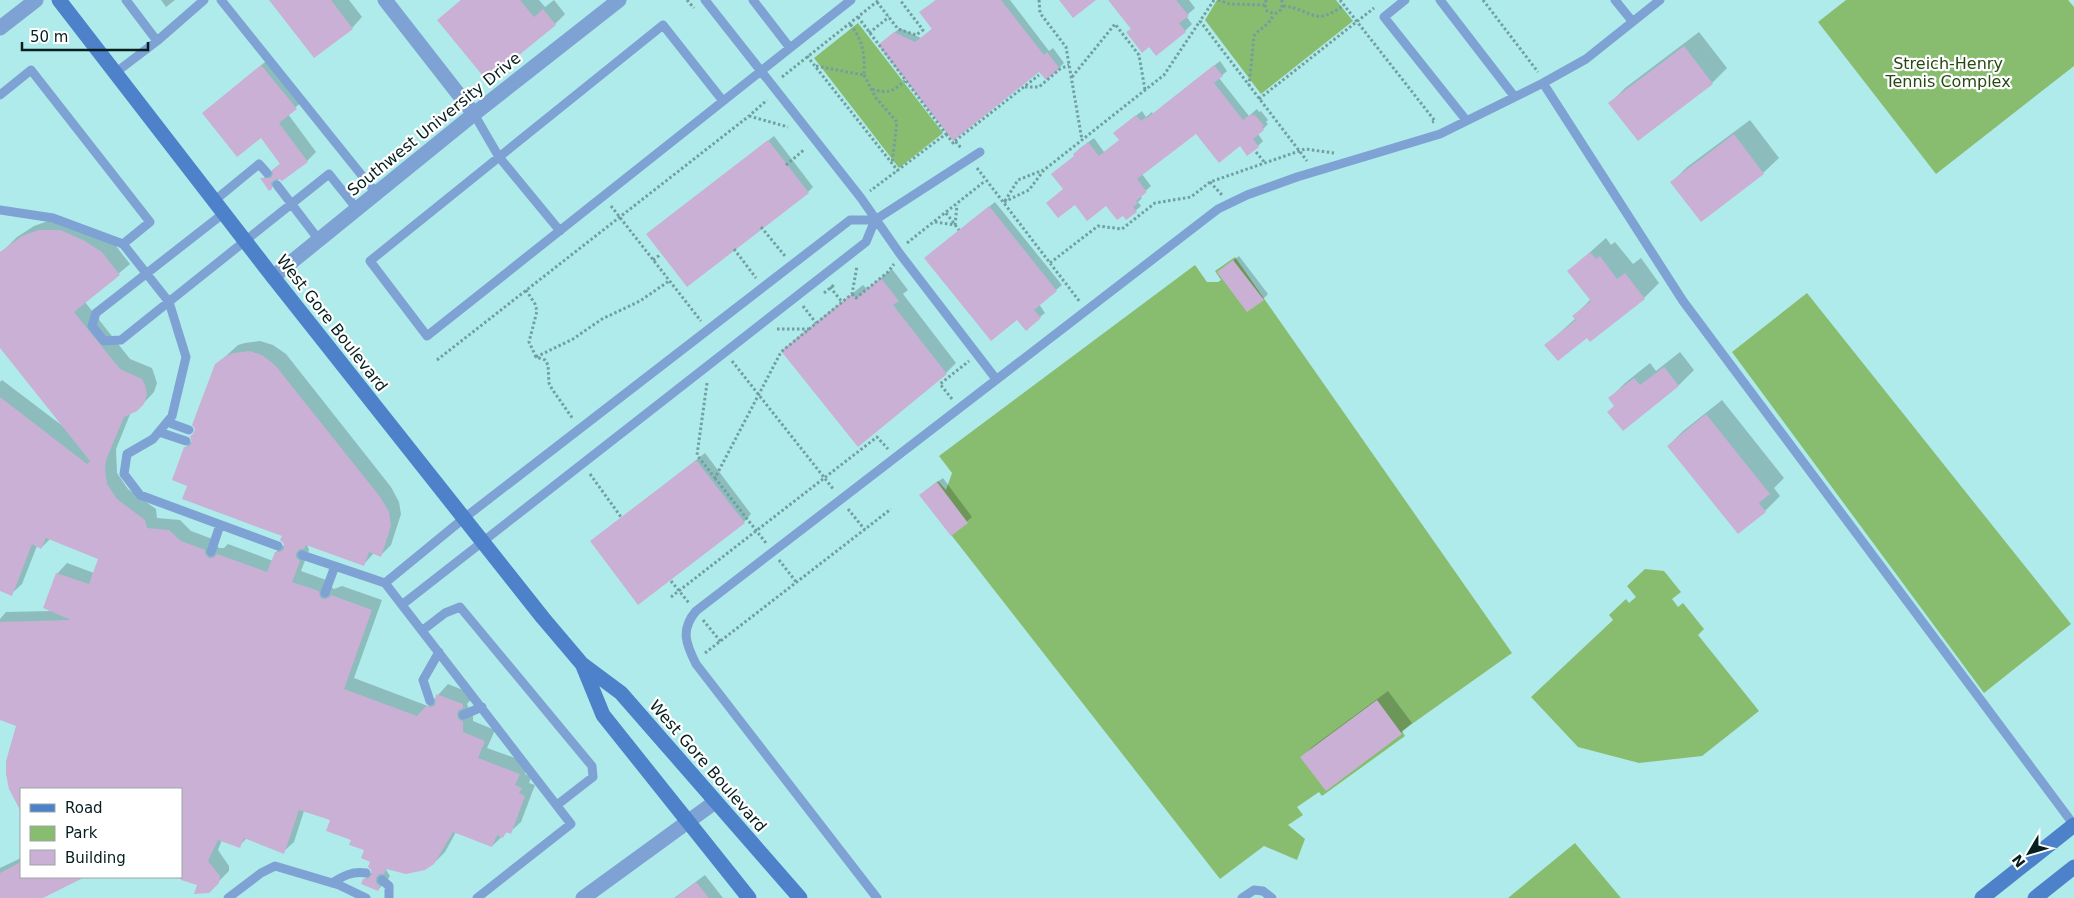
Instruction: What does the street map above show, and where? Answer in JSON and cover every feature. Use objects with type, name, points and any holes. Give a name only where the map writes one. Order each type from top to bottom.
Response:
[{"type":"main road","name":"West Gore Boulevard","points":[[59,0],[481,542],[582,664],[621,693],[800,898]]},
{"type":"main road","name":"West Gore Boulevard","points":[[582,664],[602,715],[749,898]]},
{"type":"main road","points":[[1982,898],[2074,825]]},
{"type":"main road","points":[[2035,898],[2074,867]]},
{"type":"street","points":[[0,28],[36,0]]},
{"type":"street","points":[[385,0],[474,114]]},
{"type":"street","name":"Southwest University Drive","points":[[273,277],[474,114],[619,0]]},
{"type":"street","points":[[582,898],[715,802]]},
{"type":"lane","points":[[126,0],[157,41]]},
{"type":"lane","points":[[115,73],[157,41],[204,0]]},
{"type":"lane","points":[[221,0],[376,193]]},
{"type":"lane","points":[[706,0],[861,198],[875,220],[996,379]]},
{"type":"lane","points":[[753,0],[790,48]]},
{"type":"lane","points":[[723,100],[663,25],[370,261],[428,336],[851,0]]},
{"type":"lane","points":[[1405,0],[1384,17],[1466,120]]},
{"type":"lane","points":[[1440,0],[1514,96]]},
{"type":"lane","points":[[1615,0],[1632,22]]},
{"type":"lane","points":[[877,898],[696,664],[687,646],[686,630],[688,620],[696,611],[840,499],[1218,210],[1247,195],[1440,134],[1543,83],[1586,59],[1660,0]]},
{"type":"lane","points":[[0,95],[31,70],[150,222],[123,244]]},
{"type":"lane","points":[[1543,83],[1683,301],[2074,825]]},
{"type":"lane","points":[[474,114],[500,156],[560,231]]},
{"type":"lane","points":[[385,583],[463,519],[850,220],[875,220],[980,152]]},
{"type":"lane","points":[[214,201],[259,164],[267,174]]},
{"type":"lane","points":[[224,213],[96,313],[92,326],[104,341],[121,340],[329,174],[357,208]]},
{"type":"lane","points":[[276,185],[319,240]]},
{"type":"lane","points":[[0,210],[53,218],[123,244],[169,302],[186,357],[172,416],[153,439],[128,454],[124,474],[140,495],[278,546]]},
{"type":"lane","points":[[403,604],[866,242],[875,220]]},
{"type":"lane","points":[[167,422],[190,430]]},
{"type":"lane","points":[[159,432],[186,441]]},
{"type":"lane","points":[[211,552],[220,526]]},
{"type":"lane","points":[[302,555],[385,583],[571,824],[477,898]]},
{"type":"lane","points":[[324,593],[335,566]]},
{"type":"lane","points":[[423,630],[446,613],[460,607],[592,766],[592,776],[557,805]]},
{"type":"lane","points":[[430,701],[424,680],[439,652]]},
{"type":"lane","points":[[463,715],[482,707]]},
{"type":"lane","points":[[228,898],[261,873],[275,866],[332,884],[366,898]]},
{"type":"lane","points":[[332,884],[343,876],[355,872],[366,873]]},
{"type":"lane","points":[[382,880],[390,886],[389,898]]},
{"type":"lane","points":[[1242,898],[1254,890],[1263,891],[1272,898]]},
{"type":"path","points":[[779,79],[878,1],[898,29],[916,34],[923,30],[900,0]]},
{"type":"path","points":[[1039,0],[1040,13],[1066,47],[1082,140]]},
{"type":"path","points":[[1004,202],[1029,190],[1044,170],[1164,75],[1214,0]]},
{"type":"path","points":[[1218,0],[1229,4],[1265,5]]},
{"type":"path","points":[[1266,0],[1267,11],[1273,14]]},
{"type":"path","points":[[1249,86],[1254,36],[1258,30],[1269,24],[1273,14],[1280,11],[1283,6],[1282,0]]},
{"type":"path","points":[[1340,0],[1435,121],[1426,124]]},
{"type":"path","points":[[1483,0],[1538,72]]},
{"type":"path","points":[[1283,6],[1320,17],[1334,12],[1344,5]]},
{"type":"path","points":[[1259,99],[1378,5]]},
{"type":"path","points":[[858,17],[946,134],[867,193]]},
{"type":"path","points":[[869,33],[889,17]]},
{"type":"path","points":[[1200,21],[1315,172]]},
{"type":"path","points":[[850,23],[862,44],[864,75],[876,98],[897,122],[892,164]]},
{"type":"path","points":[[1072,77],[1115,24],[1139,55],[1145,90]]},
{"type":"path","points":[[807,56],[898,171]]},
{"type":"path","points":[[1024,87],[1039,87],[1060,69],[1069,65]]},
{"type":"path","points":[[815,66],[864,75]]},
{"type":"path","points":[[955,141],[1039,75]]},
{"type":"path","points":[[872,88],[885,92],[894,90],[905,81]]},
{"type":"path","points":[[437,360],[749,116],[766,100]]},
{"type":"path","points":[[749,116],[788,127]]},
{"type":"path","points":[[786,165],[805,149]]},
{"type":"path","points":[[1050,263],[1098,226],[1122,229],[1155,203],[1191,197],[1210,182],[1299,151],[1311,149],[1336,153]]},
{"type":"path","points":[[1256,152],[1265,163]]},
{"type":"path","points":[[1004,202],[1018,180],[1044,170]]},
{"type":"path","points":[[905,246],[985,181],[1004,202],[1086,310]]},
{"type":"path","points":[[955,225],[957,204]]},
{"type":"path","points":[[946,213],[959,230]]},
{"type":"path","points":[[619,217],[708,330]]},
{"type":"path","points":[[935,222],[955,225]]},
{"type":"path","points":[[761,227],[785,256]]},
{"type":"path","points":[[734,249],[757,278]]},
{"type":"path","points":[[653,260],[660,255]]},
{"type":"path","points":[[852,294],[856,298],[888,272],[894,263]]},
{"type":"path","points":[[715,478],[781,352],[852,294],[857,264]]},
{"type":"path","points":[[536,357],[573,339],[602,319],[640,301],[670,281]]},
{"type":"path","points":[[526,290],[536,304],[537,311],[529,342],[536,357],[545,360],[548,365],[549,383],[573,420]]},
{"type":"path","points":[[777,329],[809,329]]},
{"type":"path","points":[[725,352],[865,530]]},
{"type":"path","points":[[945,404],[952,398],[940,384],[969,361]]},
{"type":"path","points":[[707,383],[697,455],[797,583]]},
{"type":"path","points":[[671,597],[877,437],[887,449],[894,444]]},
{"type":"path","points":[[590,474],[621,517]]},
{"type":"path","points":[[702,655],[891,509]]},
{"type":"green space","points":[[1217,0],[1336,0],[1353,21],[1261,94],[1205,20]]},
{"type":"green space","name":"Streich-Henry Tennis Complex","points":[[1846,0],[2068,0],[2074,7],[2074,66],[1936,174],[1818,22]]},
{"type":"green space","points":[[858,23],[943,133],[899,168],[814,58]]},
{"type":"green space","points":[[1235,257],[1512,653],[1402,731],[1405,736],[1322,796],[1319,792],[1297,807],[1303,815],[1288,825],[1305,839],[1297,860],[1264,846],[1220,879],[920,495],[938,481],[946,490],[952,473],[939,456],[1195,265],[1207,282],[1218,282],[1221,280],[1215,271]]},
{"type":"green space","points":[[1807,293],[2071,624],[1984,693],[1732,352]]},
{"type":"green space","points":[[1645,569],[1664,571],[1681,592],[1672,599],[1678,607],[1683,603],[1704,629],[1698,635],[1759,711],[1702,756],[1639,763],[1578,747],[1531,697],[1613,620],[1609,615],[1626,599],[1629,603],[1636,597],[1627,586]]},
{"type":"green space","points":[[1575,843],[1621,898],[1508,898]]},
{"type":"building","points":[[269,0],[331,0],[353,29],[314,58]]},
{"type":"building","points":[[461,0],[520,0],[534,17],[543,9],[556,25],[487,81],[437,20]]},
{"type":"building","points":[[936,0],[1001,0],[1044,55],[1047,52],[1060,69],[1046,80],[1039,72],[953,141],[878,45],[894,32],[915,42],[932,29],[919,12]]},
{"type":"building","points":[[1059,0],[1096,0],[1073,18]]},
{"type":"building","points":[[1108,0],[1176,0],[1189,16],[1179,23],[1186,32],[1156,56],[1149,47],[1142,53],[1126,32],[1131,29]]},
{"type":"building","points":[[1684,46],[1713,84],[1638,141],[1608,103]]},
{"type":"building","points":[[261,65],[297,109],[279,123],[308,162],[282,181],[279,179],[274,180],[271,183],[272,189],[269,191],[260,178],[271,178],[272,170],[280,164],[261,138],[237,157],[202,113]]},
{"type":"building","points":[[1214,65],[1223,76],[1214,83],[1243,120],[1251,114],[1255,115],[1264,126],[1262,127],[1264,130],[1253,139],[1259,147],[1247,156],[1240,146],[1219,163],[1196,134],[1137,179],[1147,192],[1136,201],[1138,203],[1133,207],[1137,212],[1126,220],[1123,216],[1117,220],[1106,206],[1087,221],[1075,205],[1058,218],[1046,203],[1063,189],[1051,174],[1088,142],[1099,156],[1119,140],[1113,133],[1136,115],[1141,121],[1147,118]]},
{"type":"building","points":[[1734,134],[1764,174],[1701,222],[1670,182]]},
{"type":"building","points":[[768,140],[809,193],[687,287],[646,234]]},
{"type":"building","points":[[989,206],[1057,291],[1034,310],[1041,318],[1026,331],[1017,320],[991,341],[924,258]]},
{"type":"building","points":[[39,230],[60,230],[83,240],[102,252],[120,275],[74,312],[120,369],[142,379],[145,385],[147,394],[144,404],[137,411],[124,417],[106,460],[107,484],[117,499],[145,520],[147,528],[169,530],[181,541],[205,550],[205,554],[209,558],[213,558],[217,554],[267,572],[275,552],[280,552],[284,549],[284,544],[280,540],[282,536],[182,499],[187,486],[172,480],[184,447],[188,447],[192,443],[190,436],[195,429],[192,425],[215,364],[226,356],[249,351],[262,355],[275,365],[381,498],[389,512],[391,526],[381,557],[369,552],[364,566],[306,545],[304,549],[300,549],[296,553],[296,557],[300,561],[292,582],[319,591],[320,597],[323,599],[329,598],[331,595],[372,610],[344,689],[417,716],[426,706],[432,707],[435,705],[436,694],[463,704],[463,708],[458,711],[457,715],[459,720],[463,721],[463,732],[485,741],[478,758],[520,774],[515,785],[522,788],[519,793],[525,796],[511,834],[506,832],[503,838],[497,835],[492,847],[453,832],[434,864],[425,870],[406,874],[386,869],[384,874],[379,874],[376,878],[376,883],[380,886],[378,891],[361,884],[363,879],[369,878],[372,874],[368,867],[370,862],[361,858],[364,850],[349,845],[351,840],[326,831],[330,820],[299,810],[284,854],[244,838],[240,848],[218,840],[208,861],[220,876],[219,883],[209,893],[194,894],[197,885],[181,880],[182,788],[20,788],[20,810],[9,789],[6,774],[6,761],[16,726],[0,720],[0,622],[71,620],[43,608],[56,573],[89,584],[98,559],[46,538],[41,549],[32,544],[12,596],[0,591],[0,397],[87,464],[90,461],[0,348],[0,252],[22,236]]},
{"type":"building","points":[[1590,252],[1596,259],[1600,256],[1617,279],[1625,273],[1645,299],[1590,342],[1587,338],[1558,361],[1544,345],[1576,320],[1572,316],[1591,301],[1567,271]]},
{"type":"building","points":[[1233,260],[1264,300],[1247,312],[1217,272]]},
{"type":"building","points":[[881,278],[899,301],[893,305],[947,374],[858,447],[781,351],[852,294],[856,298]]},
{"type":"building","points":[[1664,367],[1679,386],[1623,431],[1607,412],[1614,406],[1608,398],[1634,378],[1640,385]]},
{"type":"building","points":[[1706,414],[1770,494],[1759,503],[1766,512],[1738,534],[1667,446]]},
{"type":"building","points":[[696,460],[745,523],[638,605],[590,541]]},
{"type":"building","points":[[937,482],[968,523],[951,536],[919,495]]},
{"type":"building","points":[[1377,700],[1402,734],[1326,791],[1300,757]]},
{"type":"building","points":[[20,863],[20,878],[83,878],[43,898],[0,898],[0,873]]},
{"type":"building","points":[[696,882],[709,898],[675,898]]}]
